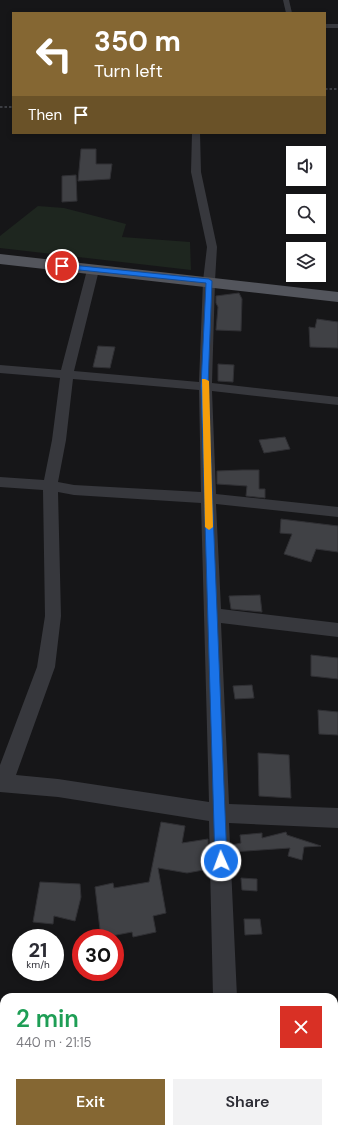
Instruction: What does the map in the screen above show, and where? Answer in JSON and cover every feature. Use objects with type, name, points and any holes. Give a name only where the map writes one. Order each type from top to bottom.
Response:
[{"type":"main road","points":[[0,259],[93,270],[209,281],[338,297]]},
{"type":"street","points":[[286,0],[289,12]]},
{"type":"street","points":[[326,26],[338,26]]},
{"type":"street","points":[[196,134],[196,172],[212,247],[209,281],[205,386],[225,993]]},
{"type":"street","points":[[93,270],[67,373],[59,440],[50,486],[53,616],[46,667],[2,783],[58,788],[220,813],[338,818]]},
{"type":"street","points":[[0,369],[67,373],[205,386],[338,401]]},
{"type":"street","points":[[0,482],[50,486],[74,490],[208,498],[338,512]]},
{"type":"street","points":[[212,615],[338,630]]},
{"type":"shaded area","points":[[38,206],[64,208],[126,224],[122,237],[190,242],[191,270],[0,248],[0,236]]},
{"type":"building","points":[[81,149],[96,149],[96,164],[112,164],[110,179],[78,181]]},
{"type":"building","points":[[76,175],[77,201],[62,202],[62,176]]},
{"type":"building","points":[[239,293],[242,299],[241,331],[216,330],[218,307],[216,303],[216,296]]},
{"type":"building","points":[[317,319],[338,322],[338,348],[310,347],[309,327],[315,328]]},
{"type":"building","points":[[98,346],[115,347],[110,368],[93,367]]},
{"type":"building","points":[[218,364],[234,365],[233,382],[218,381]]},
{"type":"building","points":[[285,437],[290,449],[264,453],[259,440]]},
{"type":"building","points":[[259,470],[259,489],[265,489],[265,498],[246,496],[247,486],[217,484],[217,471]]},
{"type":"building","points":[[281,519],[338,526],[338,552],[316,549],[311,562],[284,554],[292,534],[280,533]]},
{"type":"building","points":[[260,595],[262,612],[231,609],[229,596]]},
{"type":"building","points":[[311,655],[338,658],[338,679],[311,676]]},
{"type":"building","points":[[252,685],[254,698],[235,699],[233,686]]},
{"type":"building","points":[[318,710],[338,712],[338,735],[319,734]]},
{"type":"building","points":[[258,753],[289,755],[291,798],[259,796]]},
{"type":"building","points":[[161,822],[185,826],[182,843],[208,839],[209,869],[187,873],[158,868],[166,913],[153,916],[156,932],[133,937],[132,932],[124,934],[124,929],[100,929],[95,887],[113,883],[114,888],[149,882]]},
{"type":"building","points":[[286,832],[287,835],[321,846],[304,847],[302,860],[288,856],[290,848],[232,852],[232,845],[241,843],[240,835],[262,833],[262,838]]},
{"type":"building","points":[[241,878],[257,879],[257,891],[242,890]]},
{"type":"building","points":[[40,882],[80,884],[81,897],[75,921],[54,916],[53,924],[33,922]]},
{"type":"building","points":[[244,919],[260,919],[262,934],[245,935]]},
{"type":"railway","points":[[326,89],[338,89]]},
{"type":"railway","points":[[0,107],[12,107]]},
{"type":"slow traffic","points":[[205,381],[209,527]]},
{"type":"route","points":[[62,266],[209,281],[205,386],[221,861]]}]
